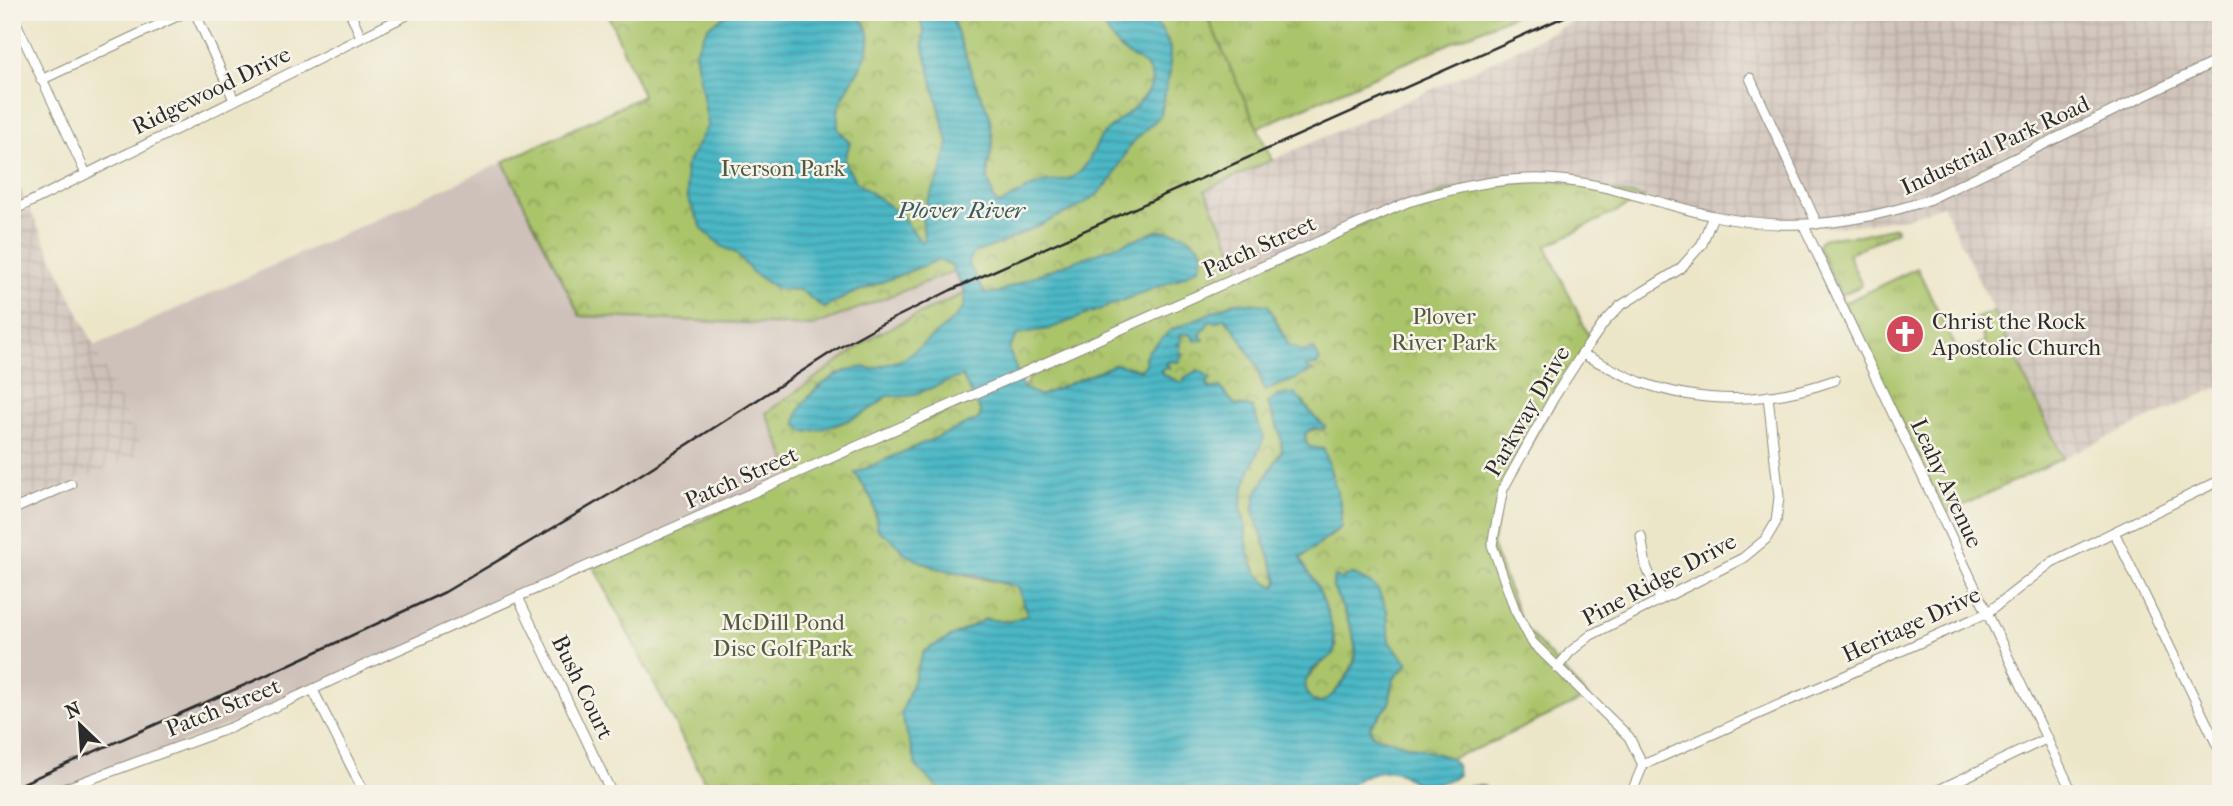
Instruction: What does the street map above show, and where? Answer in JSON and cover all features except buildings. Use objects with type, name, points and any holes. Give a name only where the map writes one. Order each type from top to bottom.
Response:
[{"type":"street","points":[[41,80],[186,12]]},
{"type":"street","points":[[195,12],[234,100]]},
{"type":"street","points":[[350,12],[361,37]]},
{"type":"street","name":"Ridgewood Drive","points":[[12,211],[413,12]]},
{"type":"street","points":[[12,15],[86,174]]},
{"type":"street","name":"Industrial Park Road","points":[[1445,191],[1516,179],[1550,179],[1749,222],[1804,226],[1855,220],[1928,200],[2221,59]]},
{"type":"street","points":[[1750,78],[1817,224]]},
{"type":"street","name":"Patch Street","points":[[50,794],[220,731],[1408,202],[1445,191]]},
{"type":"street","name":"Parkway Drive","points":[[1643,765],[1629,737],[1532,642],[1507,591],[1492,545],[1503,489],[1553,399],[1582,354],[1620,306],[1680,269],[1702,244],[1713,216]]},
{"type":"street","name":"Leahy Avenue","points":[[1804,226],[2073,794]]},
{"type":"street","points":[[1582,354],[1637,381],[1709,398],[1768,396],[1794,392],[1835,380]]},
{"type":"street","name":"Pine Ridge Drive","points":[[1557,667],[1591,635],[1743,558],[1766,539],[1772,531],[1779,510],[1768,396]]},
{"type":"street","name":"Heritage Drive","points":[[1643,765],[1987,613],[2052,562],[2221,480]]},
{"type":"street","points":[[12,510],[71,484]]},
{"type":"street","points":[[2114,532],[2221,753]]},
{"type":"street","points":[[1641,536],[1646,566],[1660,599]]},
{"type":"street","name":"Bush Court","points":[[518,597],[612,794]]},
{"type":"street","points":[[313,690],[365,794]]},
{"type":"street","points":[[1930,794],[2048,738]]},
{"type":"street","points":[[1631,794],[1643,765]]},
{"type":"shaded area","points":[[1592,12],[2221,12],[2221,386],[2063,458],[1943,205],[1905,218],[1836,227],[1749,222],[1644,198],[1244,273],[1205,190],[1453,80]]},
{"type":"shaded area","points":[[503,162],[580,316],[954,271],[965,293],[877,334],[766,413],[793,475],[290,701],[50,794],[12,794],[12,510],[144,452],[94,346]]},
{"type":"shaded area","points":[[12,170],[25,200],[12,206]]},
{"type":"shaded area","points":[[29,208],[145,452],[12,506],[12,249],[16,235],[14,218]]},
{"type":"green space","points":[[607,12],[1205,12],[1272,160],[1205,190],[1244,273],[1445,191],[1550,179],[1644,198],[1546,246],[1591,341],[1503,489],[1492,545],[1523,626],[1588,697],[1486,745],[1451,758],[1372,735],[1370,726],[1389,705],[1393,680],[1407,663],[1389,642],[1387,610],[1370,583],[1352,574],[1333,588],[1352,634],[1355,652],[1353,664],[1329,698],[1321,702],[1311,700],[1305,682],[1336,647],[1321,598],[1301,557],[1335,533],[1305,440],[1306,432],[1325,426],[1315,418],[1303,401],[1268,403],[1280,433],[1282,450],[1257,492],[1253,511],[1278,580],[1276,587],[1259,577],[1247,548],[1241,506],[1244,491],[1235,405],[1220,387],[1210,389],[1207,383],[1211,378],[1198,371],[1185,378],[1182,383],[1162,374],[1161,370],[1166,363],[1177,362],[1182,355],[1179,354],[1176,344],[1181,334],[1200,335],[1209,322],[1224,318],[1246,345],[1255,361],[1259,376],[1282,383],[1312,371],[1306,369],[1306,366],[1316,365],[1304,352],[1289,346],[1268,305],[1171,330],[1145,357],[1145,369],[1116,364],[1040,396],[1023,389],[1032,373],[918,424],[975,400],[981,412],[980,419],[855,473],[873,501],[878,530],[894,541],[906,555],[936,568],[1018,587],[1029,615],[1008,622],[985,619],[917,767],[944,794],[711,794],[594,567],[795,479],[766,413],[877,334],[965,293],[954,271],[813,326],[580,316],[503,162],[643,96]]},
{"type":"green space","points":[[1205,12],[1521,12],[1257,128]]},
{"type":"green space","points":[[1896,227],[1897,231],[1848,254],[1862,286],[1841,295],[1818,247],[1820,241]]},
{"type":"green space","points":[[1917,268],[1959,354],[1985,342],[1975,319],[1993,311],[2063,458],[1945,514],[1844,303]]},
{"type":"water","name":"Plover River","points":[[731,12],[852,12],[864,22],[869,33],[869,45],[838,110],[838,129],[850,143],[844,161],[856,182],[900,214],[921,242],[924,241],[922,211],[942,172],[948,142],[923,45],[924,31],[917,12],[950,12],[989,113],[993,142],[988,180],[995,202],[1001,204],[1034,186],[1076,175],[1085,167],[1102,136],[1142,100],[1151,84],[1149,70],[1119,48],[1095,12],[1148,12],[1163,32],[1170,48],[1170,72],[1161,115],[1130,145],[1112,179],[1098,194],[1079,207],[974,253],[968,263],[985,294],[999,292],[1039,274],[1157,231],[1183,234],[1203,250],[1199,268],[1178,279],[1049,329],[1018,334],[1009,349],[1023,388],[1040,396],[1116,364],[1141,370],[1146,364],[1148,351],[1171,330],[1235,302],[1268,305],[1289,346],[1304,352],[1314,349],[1320,361],[1316,365],[1306,366],[1314,371],[1265,391],[1255,362],[1237,332],[1224,318],[1209,322],[1200,335],[1204,340],[1194,341],[1191,334],[1181,334],[1182,341],[1177,344],[1181,345],[1179,353],[1184,355],[1179,358],[1180,361],[1166,363],[1170,368],[1161,370],[1162,374],[1182,383],[1184,378],[1198,370],[1211,378],[1207,383],[1210,389],[1220,387],[1235,405],[1252,407],[1264,438],[1246,481],[1241,509],[1252,563],[1261,577],[1276,587],[1278,580],[1253,511],[1257,492],[1282,450],[1280,433],[1268,403],[1277,396],[1295,393],[1325,426],[1324,429],[1314,428],[1306,432],[1305,440],[1309,447],[1324,449],[1341,505],[1341,527],[1301,558],[1324,604],[1335,646],[1334,654],[1314,668],[1305,682],[1309,696],[1315,702],[1322,702],[1330,697],[1346,679],[1355,660],[1352,633],[1333,588],[1333,580],[1336,577],[1342,580],[1352,574],[1378,590],[1387,610],[1389,642],[1408,663],[1393,680],[1389,705],[1370,726],[1372,735],[1451,758],[1458,775],[1443,782],[1421,784],[1400,773],[1382,771],[1353,783],[1344,794],[944,794],[917,767],[901,714],[924,651],[985,619],[1008,622],[1028,615],[1018,587],[936,568],[906,555],[894,541],[878,530],[873,501],[855,473],[979,419],[981,412],[962,376],[910,396],[886,396],[860,415],[826,428],[805,432],[796,425],[804,403],[824,383],[849,370],[872,369],[904,359],[953,320],[964,306],[965,293],[951,265],[938,260],[849,295],[824,308],[800,290],[777,289],[752,272],[736,253],[723,247],[703,230],[688,199],[685,168],[708,125],[695,52],[708,27]]},
{"type":"water","points":[[1472,786],[1483,786],[1492,794],[1448,794]]},
{"type":"railway","points":[[12,788],[256,680],[445,592],[612,493],[835,350],[876,327],[951,290],[1575,12]]},
{"type":"place","name":"Christ the Rock Apostolic Church","points":[[1905,334]]},
{"type":"park label","name":"Iverson Park","points":[[783,168]]},
{"type":"park label","name":"Plover River Park","points":[[1444,329]]},
{"type":"park label","name":"McDill Pond Disc Golf Park","points":[[783,635]]}]
